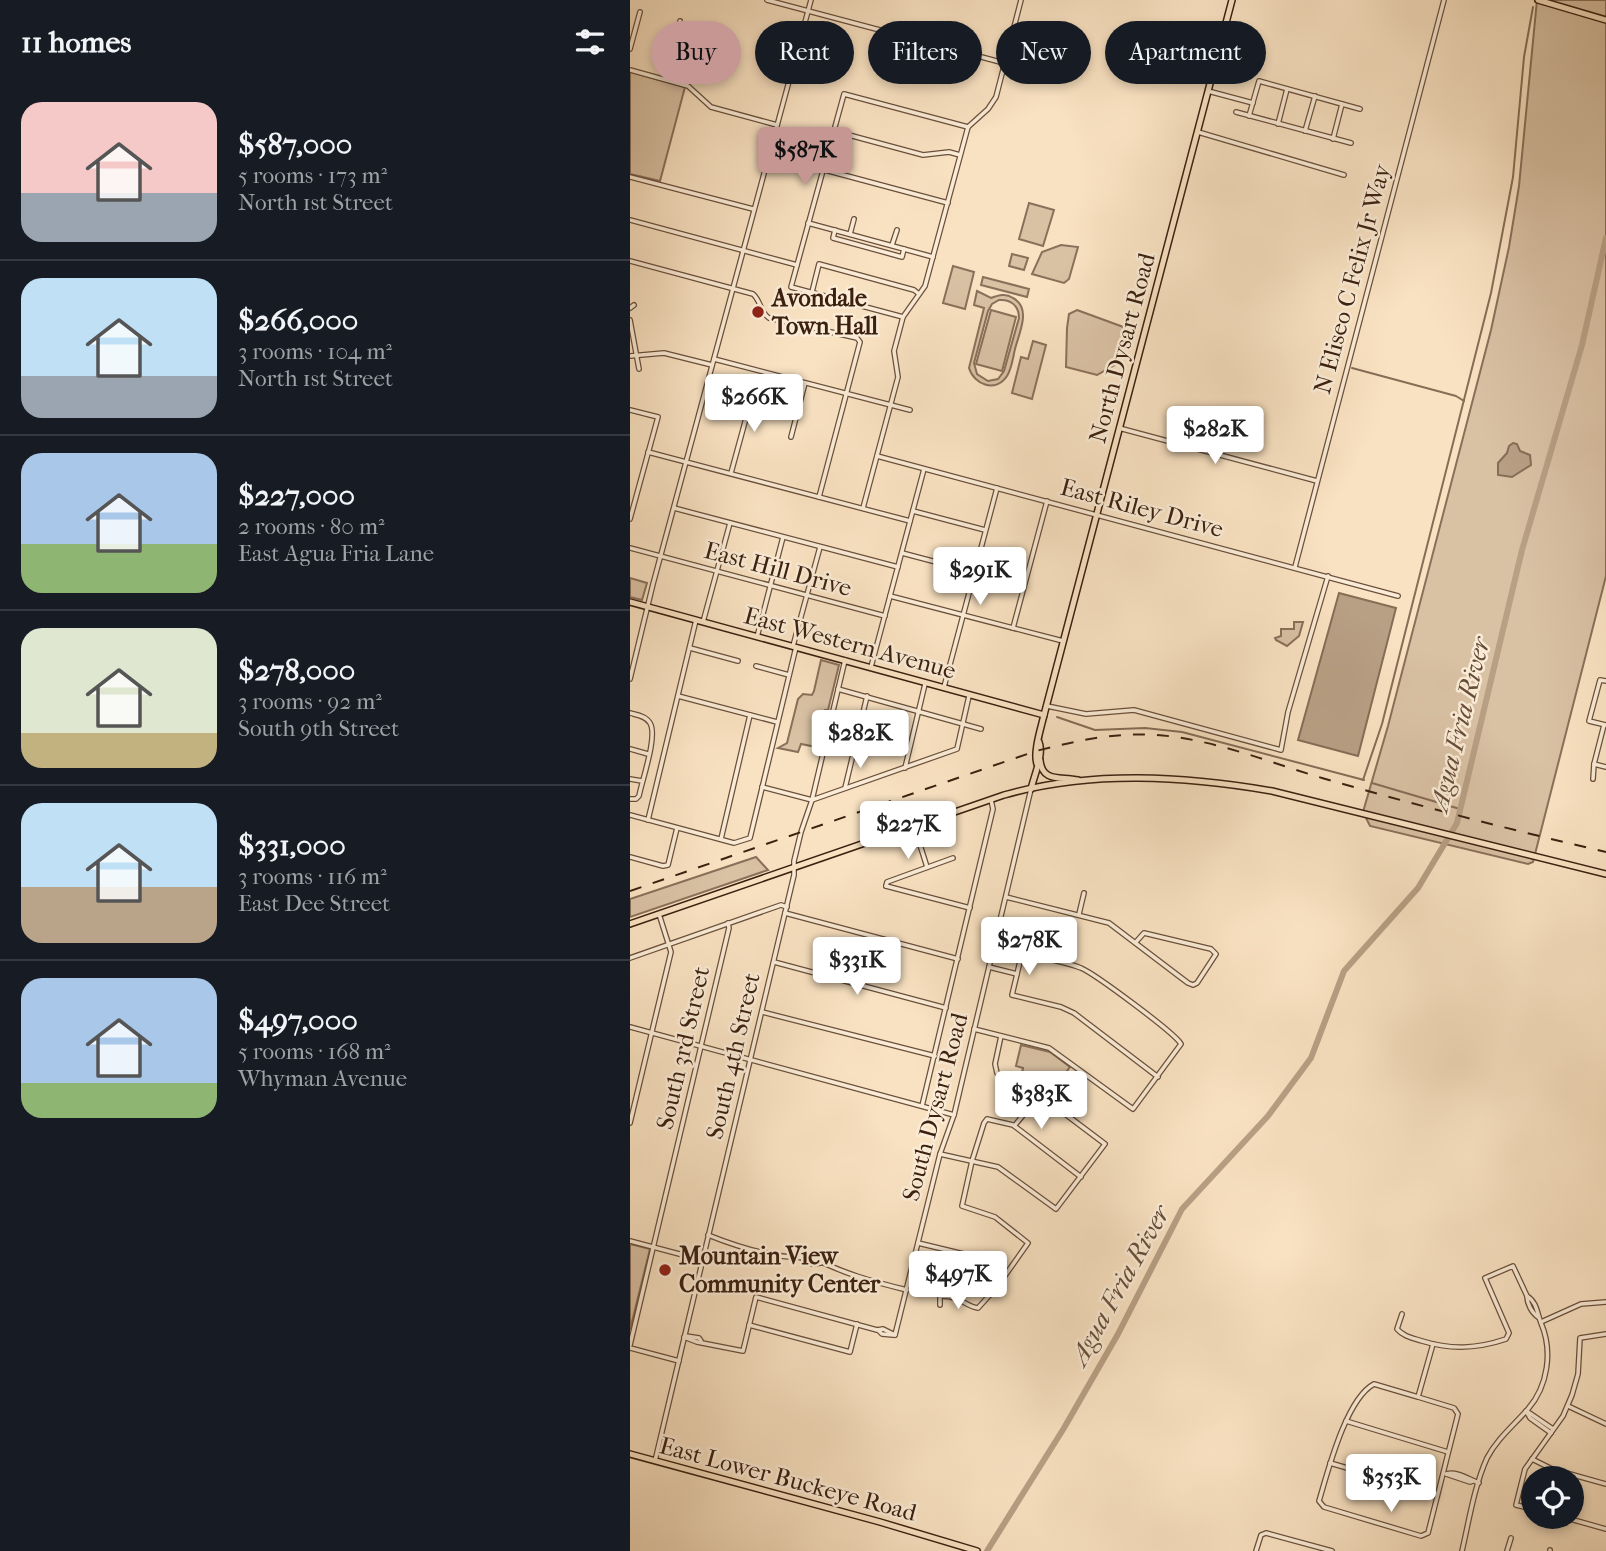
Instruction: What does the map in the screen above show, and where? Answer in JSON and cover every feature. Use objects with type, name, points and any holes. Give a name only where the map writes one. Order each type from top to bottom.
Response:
[{"type":"main road","name":"North Dysart Road","points":[[1046,706],[1232,0]]},
{"type":"main road","points":[[1538,0],[1606,20]]},
{"type":"main road","name":"East Western Avenue","points":[[630,602],[1044,715]]},
{"type":"main road","name":"South Dysart Road","points":[[1031,789],[1042,746],[1039,742],[1046,706]]},
{"type":"main road","points":[[1038,762],[1049,778],[1084,781],[1167,779],[1231,784],[1286,794],[1606,874]]},
{"type":"main road","points":[[630,924],[991,800],[1031,789],[1084,781]]},
{"type":"main road","name":"East Lower Buckeye Road","points":[[630,1454],[806,1501],[977,1551]]},
{"type":"street","points":[[767,0],[996,61]]},
{"type":"street","points":[[630,679],[811,0]]},
{"type":"street","points":[[1015,21],[1021,0]]},
{"type":"street","name":"N Eliseo C Felix Jr Way","points":[[1295,567],[1444,0]]},
{"type":"street","points":[[630,49],[640,12]]},
{"type":"street","points":[[630,70],[651,75]]},
{"type":"street","points":[[1250,116],[1259,81],[1360,109]]},
{"type":"street","points":[[681,84],[691,87],[711,107],[776,125]]},
{"type":"street","points":[[863,508],[898,377],[894,351],[903,317],[925,286],[968,127],[993,104],[998,84]]},
{"type":"street","points":[[1278,124],[1287,89]]},
{"type":"street","points":[[1208,91],[1253,103]]},
{"type":"street","points":[[903,317],[791,287],[844,94],[968,127]]},
{"type":"street","points":[[1305,131],[1315,96]]},
{"type":"street","points":[[1333,139],[1342,104]]},
{"type":"street","points":[[1236,112],[1351,144]]},
{"type":"street","points":[[834,131],[923,155],[949,152],[960,155]]},
{"type":"street","points":[[1197,132],[1344,175]]},
{"type":"street","points":[[769,155],[948,203]]},
{"type":"street","points":[[630,177],[754,210]]},
{"type":"street","points":[[850,234],[854,219]]},
{"type":"street","points":[[630,220],[797,265]]},
{"type":"street","points":[[808,223],[933,257]]},
{"type":"street","points":[[835,230],[833,238],[902,257],[904,249]]},
{"type":"street","points":[[892,245],[897,230]]},
{"type":"street","points":[[630,261],[755,296],[763,314],[769,318],[857,338],[860,342],[848,394],[820,497]]},
{"type":"street","points":[[812,292],[819,264],[914,290],[919,294]]},
{"type":"street","points":[[630,320],[639,369]]},
{"type":"street","points":[[630,356],[664,352],[712,365]]},
{"type":"street","points":[[714,359],[910,410]]},
{"type":"street","points":[[791,437],[805,383]]},
{"type":"street","points":[[731,473],[754,389],[779,396]]},
{"type":"street","points":[[630,410],[658,417],[630,519]]},
{"type":"street","points":[[1119,428],[1317,481]]},
{"type":"street","points":[[648,452],[910,521]]},
{"type":"street","name":"East Riley Drive","points":[[877,456],[1398,596]]},
{"type":"street","points":[[872,667],[924,468]]},
{"type":"street","points":[[944,687],[997,488]]},
{"type":"street","points":[[1013,628],[1047,501]]},
{"type":"street","points":[[674,508],[898,567]]},
{"type":"street","points":[[913,511],[986,530]]},
{"type":"street","points":[[648,820],[689,648],[730,522]]},
{"type":"street","points":[[757,636],[783,537]]},
{"type":"street","points":[[630,816],[734,843],[750,838],[820,546]]},
{"type":"street","name":"East Hill Drive","points":[[630,548],[885,615]]},
{"type":"street","points":[[902,552],[975,572]]},
{"type":"street","points":[[1046,706],[1086,714],[1134,710],[1282,750],[1292,699],[1328,576]]},
{"type":"street","points":[[890,596],[1063,641]]},
{"type":"street","points":[[689,648],[738,661]]},
{"type":"street","name":"South 4th Street","points":[[655,1461],[787,907],[794,861],[812,800],[845,660]]},
{"type":"street","points":[[756,666],[789,675]]},
{"type":"street","points":[[1593,779],[1594,764],[1605,725],[1589,721],[1600,680],[1606,681]]},
{"type":"street","points":[[905,768],[926,682]]},
{"type":"street","points":[[838,689],[981,729]]},
{"type":"street","points":[[762,787],[812,800],[957,749],[969,694]]},
{"type":"street","points":[[678,696],[778,722]]},
{"type":"street","points":[[845,788],[867,696]]},
{"type":"street","points":[[630,713],[645,718],[650,723],[652,737],[637,798],[630,799]]},
{"type":"street","points":[[721,840],[750,715]]},
{"type":"street","points":[[630,749],[649,754]]},
{"type":"street","points":[[1594,764],[1606,767]]},
{"type":"street","points":[[630,779],[642,782]]},
{"type":"street","name":"South Dysart Road","points":[[858,1324],[887,1336],[895,1335],[940,1154],[954,1115],[1031,789]]},
{"type":"street","points":[[922,1106],[993,807],[991,800]]},
{"type":"street","points":[[914,826],[927,867]]},
{"type":"street","points":[[630,857],[663,866],[668,864],[677,828]]},
{"type":"street","points":[[953,858],[887,882],[886,886],[970,908]]},
{"type":"street","points":[[1079,914],[1084,893]]},
{"type":"street","points":[[1006,897],[1109,923],[1135,943],[1193,985],[1198,983],[1216,954],[1211,949],[1144,933],[1135,943]]},
{"type":"street","points":[[630,958],[781,905],[787,907]]},
{"type":"street","points":[[785,913],[958,959]]},
{"type":"street","points":[[630,1123],[671,952],[659,914]]},
{"type":"street","name":"South 3rd Street","points":[[630,1346],[729,928],[728,923]]},
{"type":"street","points":[[974,1029],[1049,1048],[1133,1109],[1158,1077],[1181,1044],[1169,1031],[1091,973],[1073,965],[1023,953],[1013,995],[1074,1013],[1158,1077]]},
{"type":"street","points":[[774,962],[946,1008]]},
{"type":"street","points":[[989,967],[1017,974]]},
{"type":"street","points":[[762,1012],[935,1056]]},
{"type":"street","points":[[630,1027],[954,1115]]},
{"type":"street","points":[[997,1073],[995,1064],[1001,1036]]},
{"type":"street","points":[[940,1154],[998,1167],[1056,1209],[1105,1144],[1044,1096],[1039,1095],[1015,1126]]},
{"type":"street","points":[[940,1296],[960,1298],[976,1309],[1004,1278],[1028,1243],[995,1217],[962,1206],[972,1161],[987,1119],[1015,1126],[1081,1177]]},
{"type":"street","points":[[708,1235],[751,1249],[802,1258],[812,1264],[821,1263],[866,1280],[906,1290]]},
{"type":"street","points":[[630,1241],[703,1260]]},
{"type":"street","points":[[918,1243],[980,1259],[1004,1278]]},
{"type":"street","points":[[940,1305],[950,1251]]},
{"type":"street","points":[[1402,1314],[1397,1329],[1402,1335],[1433,1344],[1460,1348],[1476,1347],[1506,1339],[1509,1333],[1485,1278],[1513,1266],[1527,1296],[1532,1299],[1539,1312],[1538,1317],[1546,1340],[1546,1369],[1540,1390],[1526,1411],[1492,1450],[1479,1483],[1461,1551]]},
{"type":"street","points":[[684,1337],[743,1351],[749,1325],[757,1297],[858,1324],[850,1352],[749,1325]]},
{"type":"street","points":[[1541,1322],[1581,1304],[1606,1302]]},
{"type":"street","points":[[1528,1466],[1567,1406],[1578,1374],[1580,1338],[1606,1334]]},
{"type":"street","points":[[1418,1397],[1433,1344]]},
{"type":"street","points":[[630,1346],[679,1361]]},
{"type":"street","points":[[1374,1384],[1454,1408],[1458,1414],[1428,1533],[1422,1536],[1324,1507],[1319,1501],[1346,1421],[1367,1388],[1374,1384]]},
{"type":"street","points":[[1567,1406],[1606,1424]]},
{"type":"street","points":[[1526,1411],[1552,1431]]},
{"type":"street","points":[[1346,1421],[1448,1452]]},
{"type":"street","points":[[1532,1459],[1552,1469],[1606,1484]]},
{"type":"street","points":[[1330,1463],[1437,1494]]},
{"type":"street","points":[[1444,1473],[1479,1483]]},
{"type":"street","points":[[1521,1482],[1516,1505],[1521,1506]]},
{"type":"street","points":[[1584,1523],[1606,1529]]},
{"type":"street","points":[[1256,1551],[1263,1533],[1332,1551]]},
{"type":"street","points":[[1507,1551],[1511,1538]]},
{"type":"shaded area","points":[[1537,0],[1606,0],[1606,576],[1533,862],[1528,864],[1370,826],[1363,812],[1491,330],[1509,247],[1519,186]]},
{"type":"shaded area","points":[[630,72],[651,78],[651,84],[685,87],[660,181],[630,174]]},
{"type":"shaded area","points":[[1029,203],[1054,210],[1043,246],[1019,239]]},
{"type":"shaded area","points":[[1061,245],[1078,247],[1069,279],[1064,283],[1032,274],[1042,252]]},
{"type":"shaded area","points":[[1012,254],[1028,258],[1024,270],[1009,266]]},
{"type":"shaded area","points":[[953,266],[974,272],[965,309],[943,303]]},
{"type":"shaded area","points":[[983,277],[1029,289],[1027,297],[981,285]]},
{"type":"shaded area","points":[[977,291],[991,298],[1010,296],[1019,302],[1022,308],[1023,321],[1010,370],[997,384],[986,385],[980,382],[969,368],[984,308],[974,305]],"holes":[[[1003,300],[1016,307],[1019,318],[1004,371],[998,379],[988,381],[977,374],[974,363],[988,311],[992,304]]]},
{"type":"shaded area","points":[[991,310],[1016,317],[1002,371],[976,364]]},
{"type":"shaded area","points":[[1077,310],[1126,328],[1118,363],[1097,375],[1066,367],[1069,314]]},
{"type":"shaded area","points":[[1033,341],[1046,345],[1032,399],[1012,393],[1021,357],[1028,359]]},
{"type":"shaded area","points":[[1513,443],[1517,444],[1520,451],[1530,455],[1531,465],[1512,477],[1498,475],[1498,463]]},
{"type":"shaded area","points":[[630,578],[647,583],[642,600],[630,597]]},
{"type":"shaded area","points":[[1339,593],[1396,608],[1358,756],[1298,740]]},
{"type":"shaded area","points":[[1294,622],[1303,622],[1299,636],[1287,646],[1276,640],[1275,638],[1281,636],[1281,629],[1294,629]]},
{"type":"shaded area","points":[[821,660],[839,665],[816,747],[801,744],[798,752],[778,748],[787,743],[798,699],[803,694],[812,695],[814,691]]},
{"type":"shaded area","points":[[756,857],[768,870],[630,917],[630,899]]},
{"type":"shaded area","points":[[1021,1045],[1050,1052],[1070,1067],[1049,1095],[1040,1090],[1034,1094],[1020,1083],[1023,1068],[1016,1066]]},
{"type":"shaded area","points":[[630,1244],[650,1249],[630,1330]]},
{"type":"waterway","points":[[1363,780],[1382,724],[1491,293],[1513,177],[1524,57],[1533,7]]},
{"type":"waterway","name":"Agua Fria River","points":[[987,1551],[1064,1428],[1118,1334],[1182,1209],[1268,1116],[1311,1058],[1344,971],[1418,888],[1457,823],[1522,550],[1582,345],[1606,238]]},
{"type":"waterway","points":[[1352,368],[1456,396],[1464,401]]},
{"type":"waterway","points":[[1057,717],[1095,730],[1145,728],[1182,732],[1364,780]]},
{"type":"waterway","points":[[1372,783],[1460,809]]},
{"type":"railway","points":[[630,891],[1036,751],[1126,735],[1178,737],[1220,746],[1393,798],[1606,852]]},
{"type":"place","name":"Avondale Town Hall","points":[[758,312]]},
{"type":"place","name":"Mountain View Community Center","points":[[665,1270]]}]
